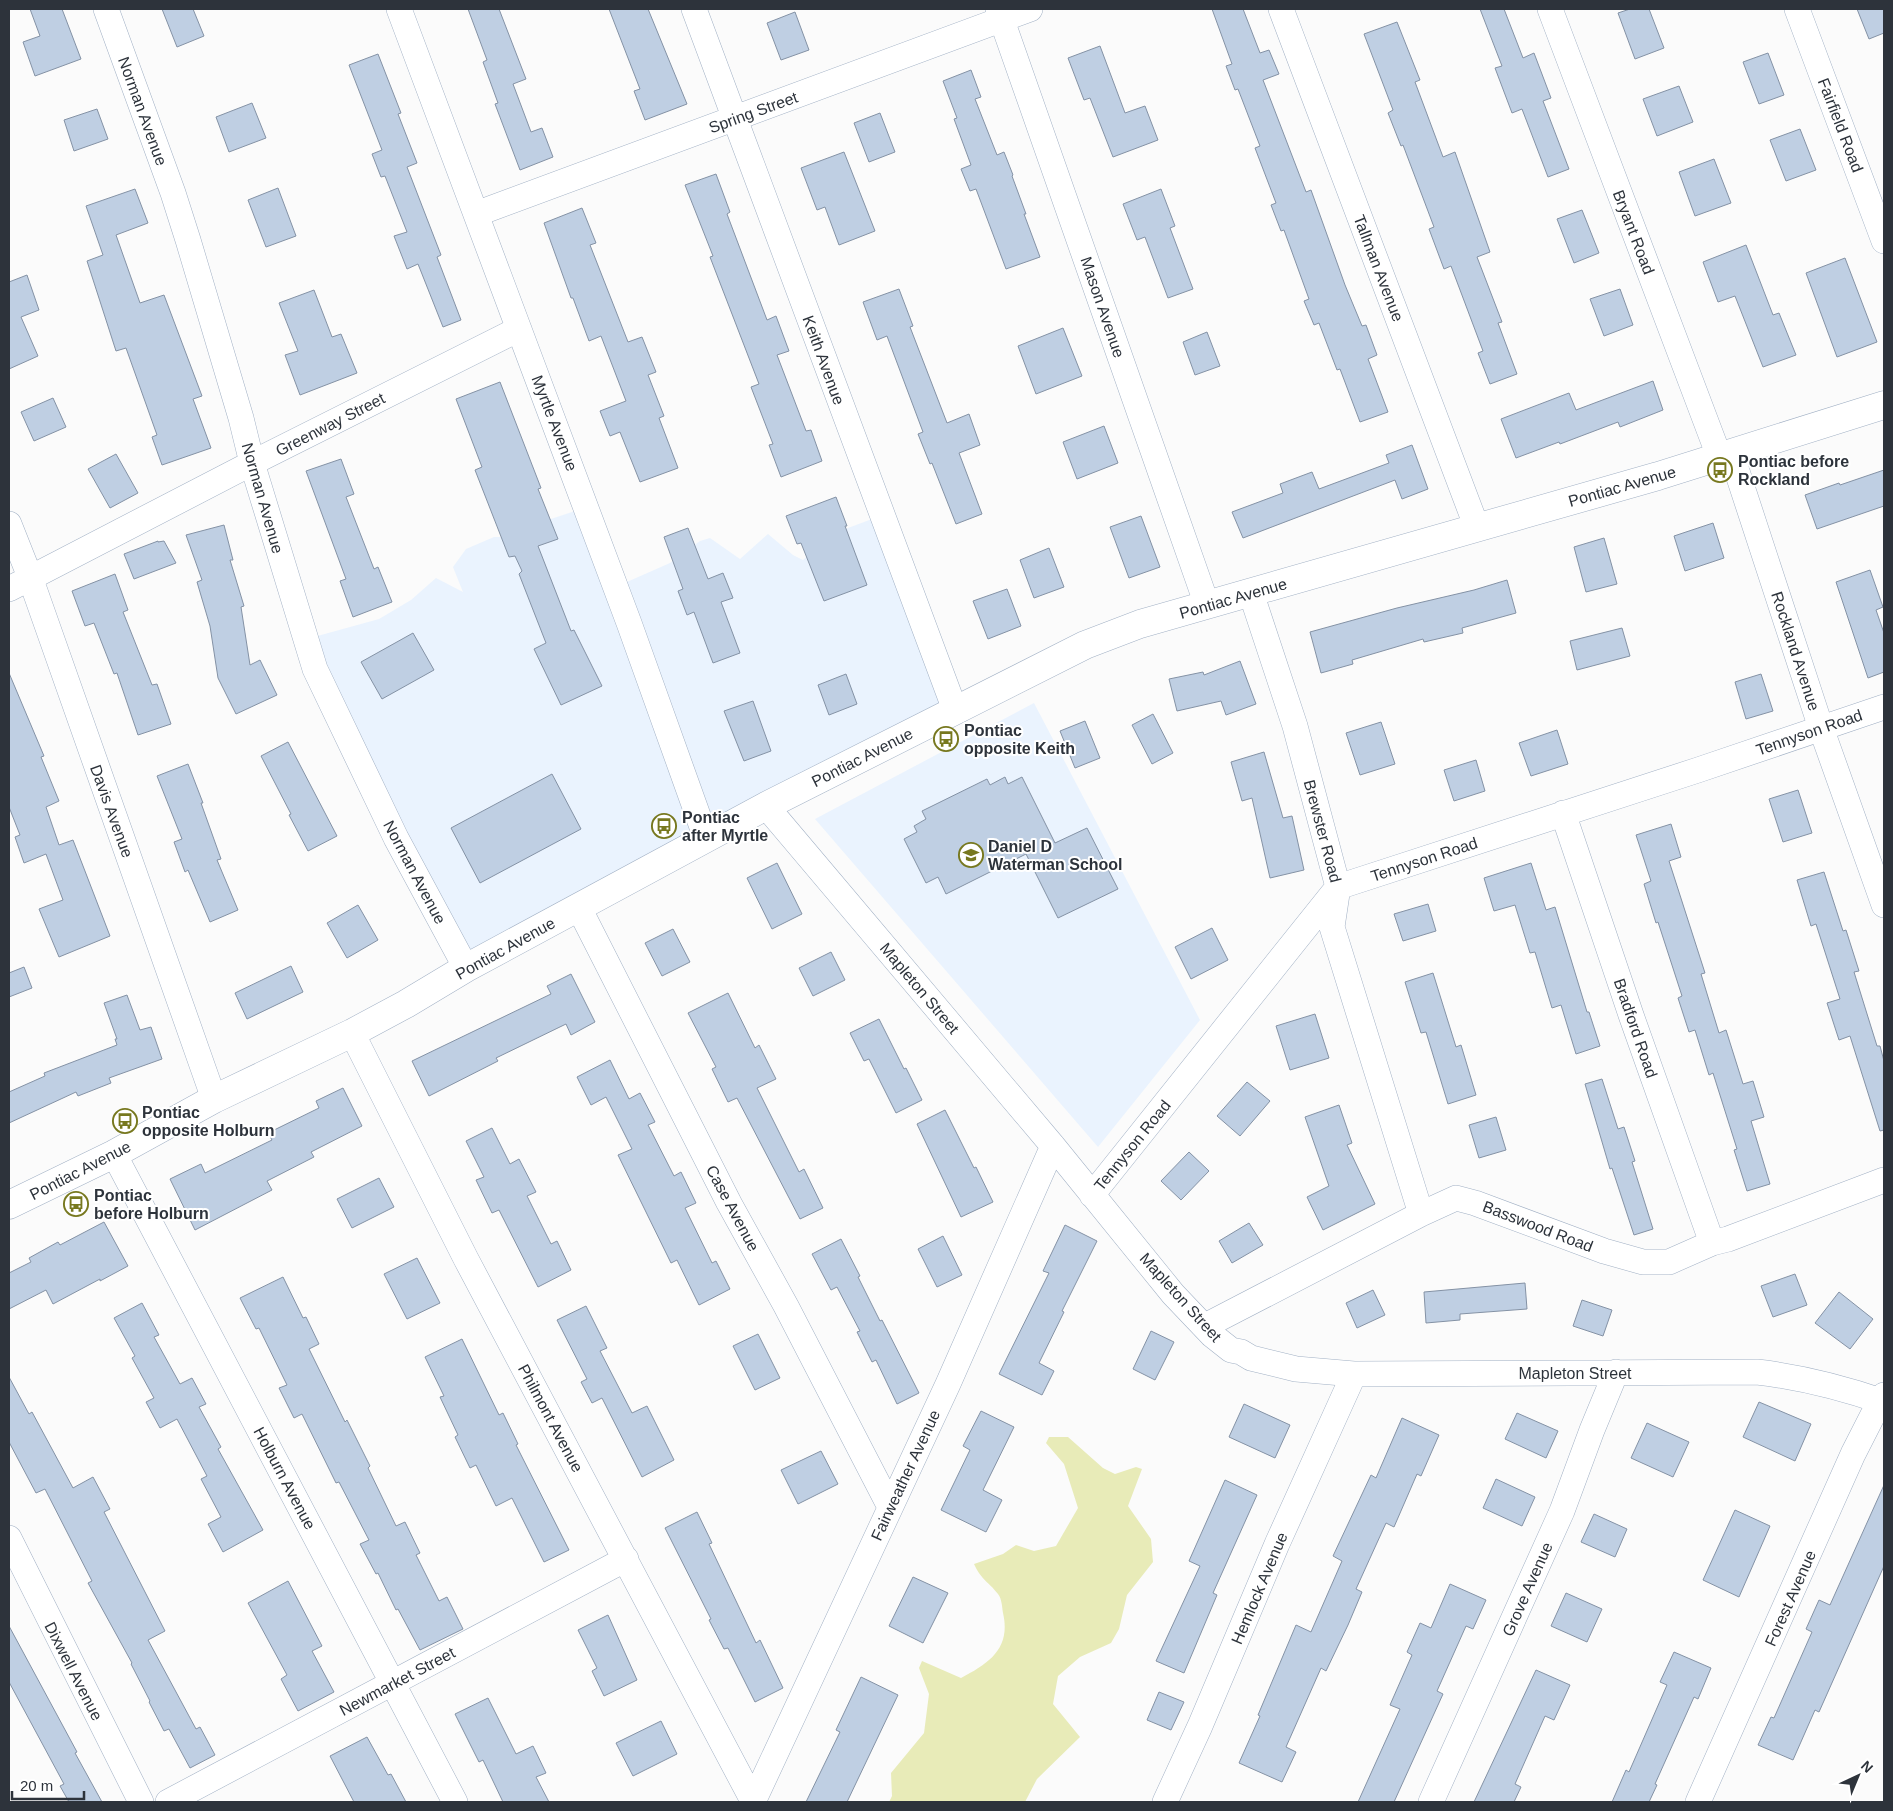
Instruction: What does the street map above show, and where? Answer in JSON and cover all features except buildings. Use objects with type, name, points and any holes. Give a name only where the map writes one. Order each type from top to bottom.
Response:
[{"type":"main road","name":"Pontiac Avenue","points":[[9,1206],[114,1154],[214,1099],[352,1033],[406,1004],[466,968],[766,806],[1085,645],[1140,624],[1658,476],[1884,405]]},
{"type":"street","name":"Norman Avenue","points":[[106,9],[182,221],[252,463],[316,668],[396,838],[466,968]]},
{"type":"street","name":"Myrtle Avenue","points":[[399,9],[629,623],[706,838]]},
{"type":"street","name":"Keith Avenue","points":[[694,9],[955,710]]},
{"type":"street","name":"Spring Street","points":[[476,214],[735,118],[1000,14],[1030,9]]},
{"type":"street","name":"Tallman Avenue","points":[[1281,9],[1477,528]]},
{"type":"street","name":"Bryant Road","points":[[1550,9],[1725,455]]},
{"type":"street","name":"Fairfield Road","points":[[1797,9],[1884,241]]},
{"type":"street","name":"Mason Avenue","points":[[1000,14],[1207,605]]},
{"type":"street","name":"Greenway Street","points":[[19,583],[519,329]]},
{"type":"street","name":"Rockland Avenue","points":[[1725,455],[1884,905]]},
{"type":"street","name":"Davis Avenue","points":[[9,524],[19,583],[214,1099]]},
{"type":"street","name":"Brewster Road","points":[[1251,592],[1295,726],[1338,887],[1332,927],[1421,1214]]},
{"type":"street","name":"Tennyson Road","points":[[1092,1195],[1338,887],[1884,707]]},
{"type":"street","name":"Mapleton Street","points":[[766,806],[1053,1146],[1173,1294],[1205,1326],[1212,1336],[1231,1350],[1241,1352],[1251,1358],[1296,1369],[1354,1374],[1757,1372],[1780,1374],[1883,1399]]},
{"type":"street","name":"Bradford Road","points":[[1563,813],[1631,1015],[1712,1242]]},
{"type":"street","name":"Case Avenue","points":[[579,908],[729,1202],[786,1306],[890,1507]]},
{"type":"street","name":"Philmont Avenue","points":[[352,1033],[466,1259],[753,1802]]},
{"type":"street","name":"Fairweather Avenue","points":[[753,1802],[948,1384],[1053,1146]]},
{"type":"street","name":"Holburn Avenue","points":[[114,1154],[455,1802]]},
{"type":"street","name":"Basswood Road","points":[[1205,1326],[1421,1214],[1456,1198],[1475,1202],[1604,1251],[1643,1262],[1669,1262],[1712,1242],[1728,1239],[1884,1180]]},
{"type":"street","name":"Grove Avenue","points":[[1430,1802],[1562,1511],[1616,1372]]},
{"type":"street","name":"Hemlock Avenue","points":[[1165,1802],[1200,1726],[1277,1544],[1354,1374]]},
{"type":"street","name":"Forest Avenue","points":[[1698,1802],[1853,1454],[1883,1399]]},
{"type":"street","name":"Dixwell Avenue","points":[[9,1538],[140,1802]]},
{"type":"street","name":"Newmarket Street","points":[[168,1802],[626,1559]]},
{"type":"shaded area","points":[[581,509],[620,585],[670,563],[700,541],[710,538],[740,559],[768,534],[793,555],[803,560],[832,534],[872,519],[957,709],[466,965],[303,640],[379,619],[411,600],[436,578],[463,592],[453,567],[466,549],[494,537],[512,537],[524,528]]},
{"type":"shaded area","points":[[1034,703],[1200,1020],[1098,1147],[815,819]]},
{"type":"green space","points":[[1049,1437],[1068,1437],[1103,1468],[1115,1474],[1136,1467],[1142,1469],[1128,1506],[1151,1539],[1153,1562],[1127,1595],[1119,1629],[1111,1643],[1080,1657],[1058,1676],[1053,1704],[1080,1737],[1037,1779],[1025,1802],[889,1802],[892,1796],[891,1773],[924,1733],[929,1694],[919,1668],[922,1661],[961,1678],[989,1660],[1001,1645],[1005,1625],[1002,1603],[998,1594],[980,1574],[974,1564],[1003,1554],[1016,1545],[1034,1551],[1056,1546],[1078,1508],[1064,1464],[1046,1443]]},
{"type":"place","name":"Pontiac before Rockland","points":[[1720,470]]},
{"type":"place","name":"Pontiac opposite Keith","points":[[946,739]]},
{"type":"place","name":"Pontiac after Myrtle","points":[[664,826]]},
{"type":"place","name":"Daniel D Waterman School","points":[[971,855]]},
{"type":"place","name":"Pontiac opposite Holburn","points":[[125,1121]]},
{"type":"place","name":"Pontiac before Holburn","points":[[76,1204]]}]
